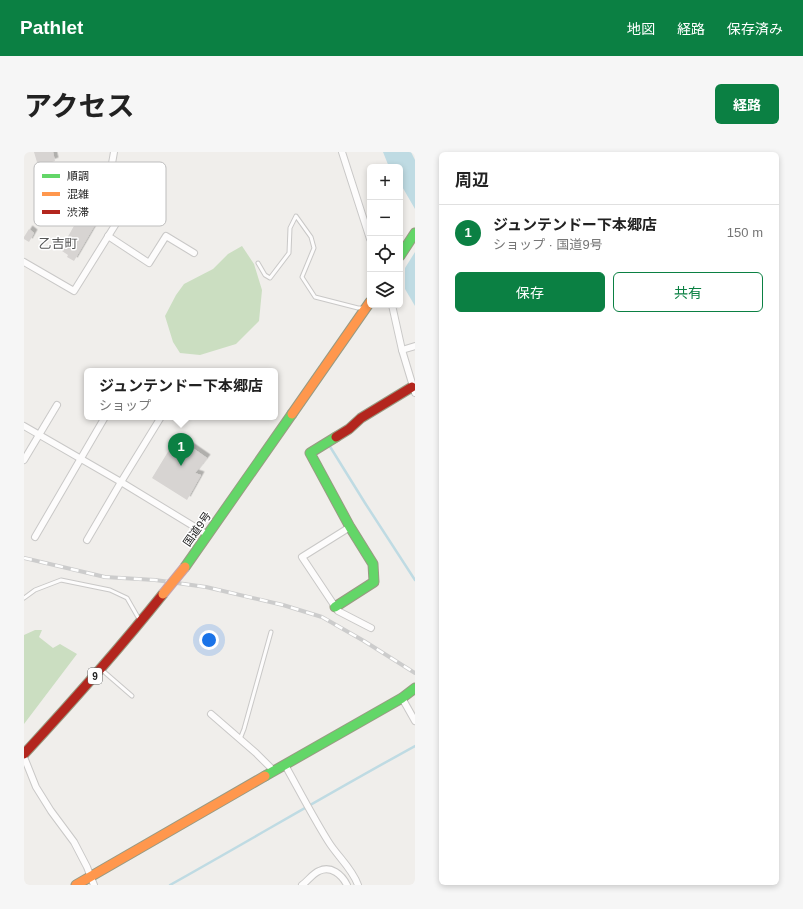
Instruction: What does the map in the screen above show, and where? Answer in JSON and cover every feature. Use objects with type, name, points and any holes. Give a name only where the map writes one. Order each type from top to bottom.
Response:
[{"type":"main road","points":[[403,251],[415,233]]},
{"type":"main road","name":"国道9号","points":[[24,754],[101,669],[185,567],[367,306]]},
{"type":"main road","points":[[335,607],[374,582],[373,564],[350,527],[310,453],[349,429],[361,418],[414,390]]},
{"type":"main road","points":[[76,885],[402,698],[415,688]]},
{"type":"street","points":[[112,162],[114,152]]},
{"type":"street","points":[[342,152],[369,236]]},
{"type":"street","points":[[24,262],[74,291],[114,226]]},
{"type":"street","points":[[108,236],[149,263],[166,236],[194,253]]},
{"type":"street","points":[[393,308],[402,350],[414,390]]},
{"type":"street","points":[[402,350],[415,346]]},
{"type":"street","points":[[24,460],[57,405]]},
{"type":"street","points":[[35,537],[103,420]]},
{"type":"street","points":[[87,540],[159,420]]},
{"type":"street","points":[[24,426],[121,482],[208,535]]},
{"type":"street","points":[[350,527],[302,557],[338,612],[371,628]]},
{"type":"street","points":[[402,698],[415,721]]},
{"type":"street","points":[[212,714],[274,771]]},
{"type":"street","points":[[24,757],[36,787],[74,842],[87,867],[94,885]]},
{"type":"street","points":[[285,765],[329,842],[348,868],[358,885]]},
{"type":"street","points":[[302,885],[320,870],[332,869],[343,877],[347,885]]},
{"type":"lane","points":[[258,263],[265,275],[270,278],[289,253],[290,228],[296,216],[311,237],[314,248],[302,277],[315,297],[358,308],[367,305]]},
{"type":"lane","points":[[24,598],[35,590],[61,580],[110,590],[127,598],[141,622]]},
{"type":"lane","points":[[240,739],[271,632]]},
{"type":"lane","points":[[101,669],[132,696]]},
{"type":"green space","points":[[242,246],[254,264],[262,290],[259,321],[236,344],[200,355],[180,353],[173,342],[165,316],[176,295],[184,284],[213,269],[228,254]]},
{"type":"green space","points":[[35,630],[42,630],[39,637],[53,648],[60,644],[77,654],[24,724],[24,635]]},
{"type":"water","points":[[383,152],[411,152],[415,160],[415,209],[403,188],[403,164],[388,164]]},
{"type":"water","points":[[415,252],[415,306],[405,289],[405,268]]},
{"type":"building","points":[[34,152],[53,152],[55,161],[37,162]]},
{"type":"building","points":[[74,226],[94,226],[74,261],[67,257],[68,255],[62,251],[67,243],[65,242]]},
{"type":"building","points":[[29,229],[34,233],[29,242],[24,239],[24,237]]},
{"type":"building","points":[[177,437],[207,458],[195,473],[201,475],[187,500],[152,478]]},
{"type":"waterway","points":[[329,445],[415,580]]},
{"type":"waterway","points":[[170,885],[415,746]]},
{"type":"railway","points":[[24,558],[105,577],[155,580],[206,587],[283,605],[322,617],[415,673]]},
{"type":"traffic: fast","points":[[403,251],[415,233]]},
{"type":"traffic: fast","points":[[185,567],[292,414]]},
{"type":"traffic: fast","points":[[335,607],[374,582],[373,564],[350,527],[310,453],[336,437]]},
{"type":"traffic: fast","points":[[265,776],[402,698],[415,688]]},
{"type":"traffic: slow","points":[[292,414],[367,306]]},
{"type":"traffic: slow","points":[[163,594],[185,567]]},
{"type":"traffic: slow","points":[[76,885],[265,776]]},
{"type":"traffic: jam","points":[[336,437],[349,429],[361,418],[412,387]]},
{"type":"traffic: jam","points":[[24,754],[95,675],[163,594]]},
{"type":"place","name":"ジュンテンドー下本郷店","points":[[181,466]]},
{"type":"district","name":"乙吉町","points":[[58,243]]}]
